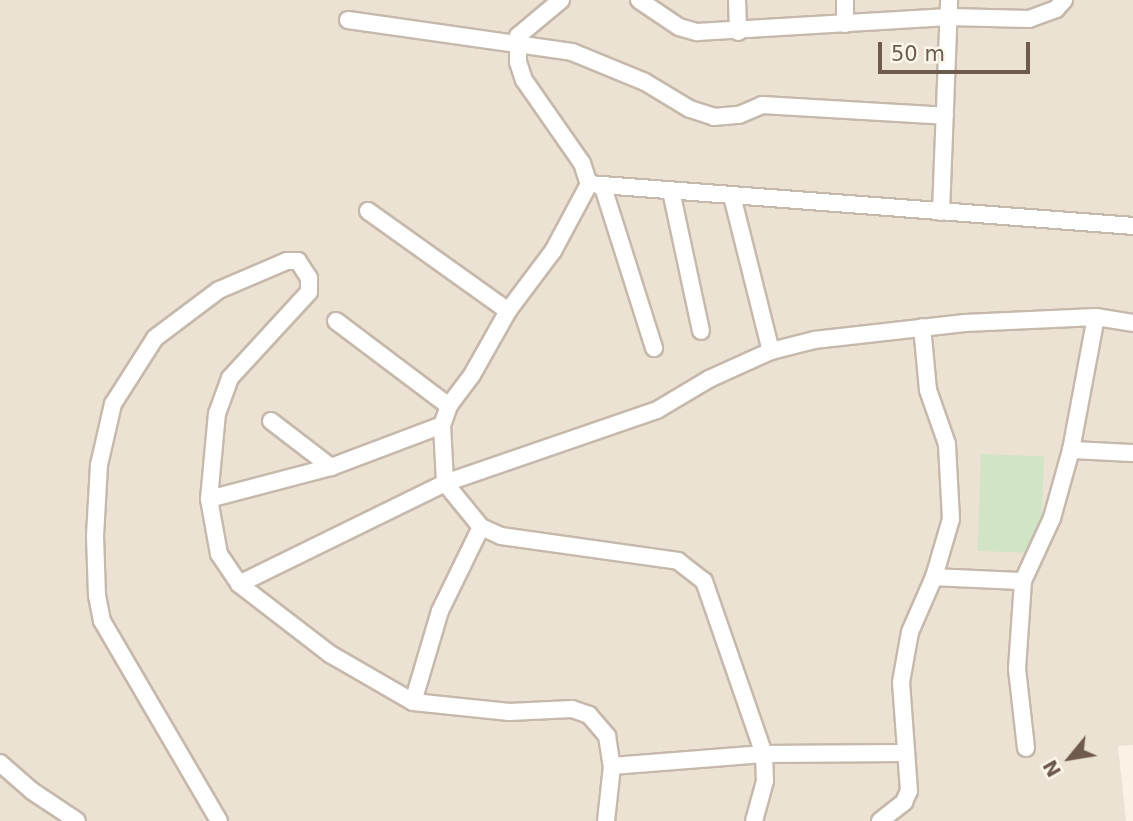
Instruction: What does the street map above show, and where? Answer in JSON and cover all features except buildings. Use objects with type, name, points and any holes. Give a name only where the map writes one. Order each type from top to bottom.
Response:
[{"type":"street","points":[[561,0],[518,36],[518,62],[524,80],[596,186],[654,348]]},
{"type":"street","points":[[639,0],[679,27],[697,33],[949,17],[1030,19],[1056,9],[1064,0]]},
{"type":"street","points":[[737,0],[738,32]]},
{"type":"street","points":[[845,0],[845,24]]},
{"type":"street","points":[[941,212],[949,0]]},
{"type":"street","points":[[348,20],[572,52],[645,82],[690,109],[714,117],[739,115],[762,105],[945,116]]},
{"type":"street","points":[[596,186],[1133,226]]},
{"type":"street","points":[[596,186],[553,251],[508,311],[472,375],[449,406],[442,425],[445,483],[481,527],[501,536],[678,561],[704,581],[764,754],[765,781],[754,821]]},
{"type":"street","points":[[671,191],[701,331]]},
{"type":"street","points":[[732,196],[771,351]]},
{"type":"street","points":[[368,211],[508,311]]},
{"type":"street","points":[[219,821],[102,621],[97,596],[95,536],[99,466],[113,404],[155,338],[219,290],[287,261],[298,261],[309,278],[309,292],[230,378],[217,413],[209,499],[219,554],[239,584],[330,654],[413,702],[509,712],[572,709],[589,715],[607,736],[612,766],[606,821]]},
{"type":"street","points":[[1026,748],[1017,670],[1023,581],[1052,518],[1071,450],[1096,317]]},
{"type":"street","points":[[239,584],[445,483],[657,410],[709,379],[771,351],[814,340],[922,327],[1023,319],[1096,317],[1133,323]]},
{"type":"street","points":[[336,321],[449,406]]},
{"type":"street","points":[[880,821],[904,802],[909,791],[904,753],[901,682],[910,632],[934,577],[951,519],[947,444],[928,390],[922,327]]},
{"type":"street","points":[[271,421],[331,467]]},
{"type":"street","points":[[209,499],[331,467],[442,425]]},
{"type":"street","points":[[1071,450],[1133,453]]},
{"type":"street","points":[[413,702],[440,611],[481,527]]},
{"type":"street","points":[[934,577],[1023,581]]},
{"type":"street","points":[[612,766],[764,754],[904,753]]},
{"type":"street","points":[[0,763],[32,791],[77,821]]},
{"type":"shaded area","points":[[0,0],[1133,0],[1133,745],[1118,746],[1126,821],[0,821]]},
{"type":"green space","points":[[981,454],[1044,456],[1041,553],[978,551]]}]
